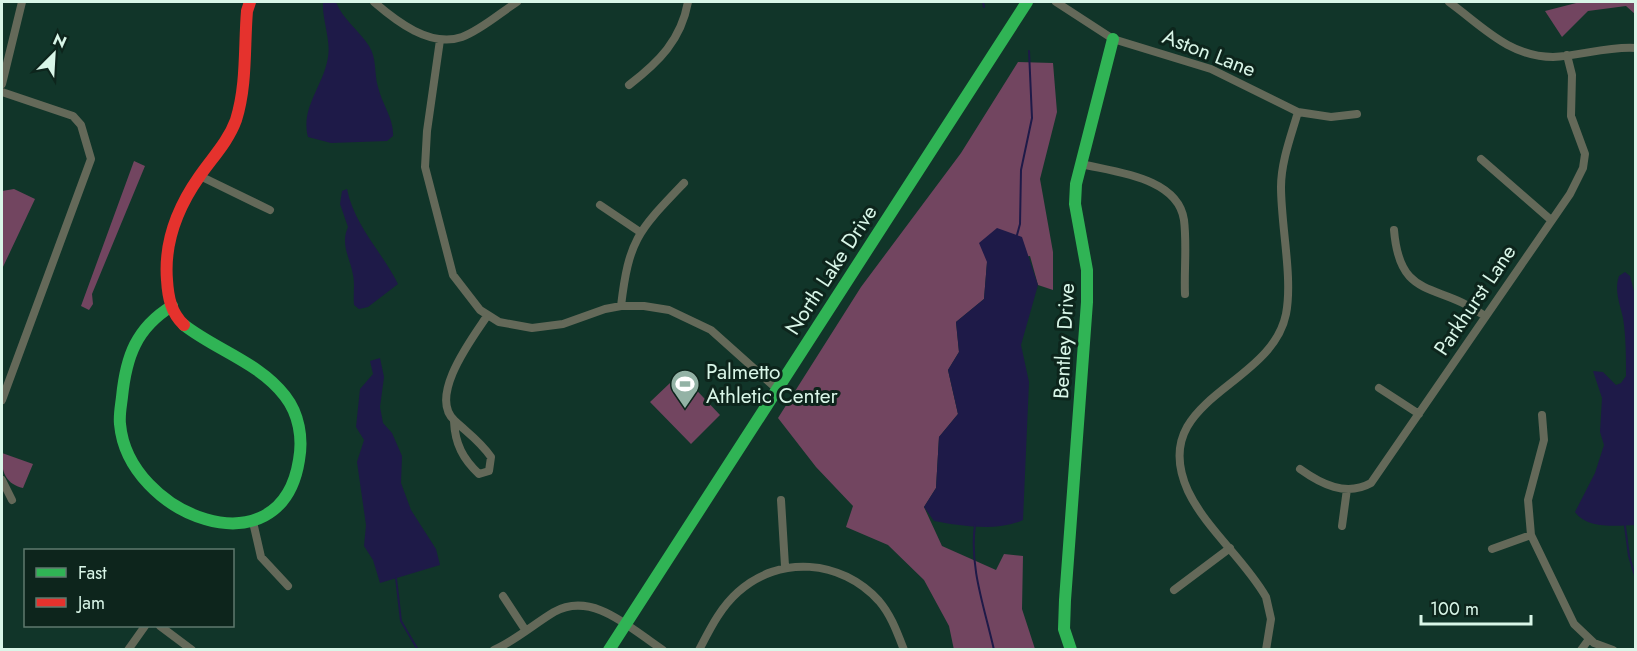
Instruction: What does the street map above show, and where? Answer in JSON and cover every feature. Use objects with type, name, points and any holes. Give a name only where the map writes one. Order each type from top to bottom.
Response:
[{"type":"street","points":[[2,84],[22,2]]},
{"type":"street","points":[[172,306],[146,325],[124,367],[119,419],[129,458],[149,487],[185,514],[219,523],[253,522],[277,507],[295,482],[301,449],[296,416],[286,396],[277,386],[184,325],[176,317],[167,276],[169,238],[200,176],[224,145],[236,122],[242,89],[247,11],[250,2]]},
{"type":"street","points":[[374,2],[396,21],[440,40],[464,37],[517,2]]},
{"type":"street","points":[[630,85],[656,64],[674,42],[688,2]]},
{"type":"street","name":"North Lake Drive","points":[[609,650],[1027,2]]},
{"type":"street","name":"Aston Lane","points":[[1056,2],[1113,39],[1210,69],[1298,112],[1331,117],[1357,114]]},
{"type":"street","points":[[1449,2],[1491,35],[1512,48],[1540,56],[1635,48]]},
{"type":"street","name":"Bentley Drive","points":[[1071,650],[1064,629],[1087,302],[1086,270],[1075,204],[1081,164],[1113,39]]},
{"type":"street","points":[[440,40],[427,131],[425,167],[453,275],[487,316],[499,322],[532,328],[563,324],[596,311],[621,306],[658,307],[692,318],[711,330],[777,389]]},
{"type":"street","name":"Parkhurst Lane","points":[[1347,489],[1361,488],[1371,483],[1581,174],[1585,154],[1571,116],[1572,75],[1567,55]]},
{"type":"street","points":[[2,92],[73,116],[81,125],[91,159],[2,400]]},
{"type":"street","points":[[1266,650],[1271,619],[1266,597],[1189,492],[1182,468],[1182,447],[1188,426],[1200,408],[1261,360],[1282,329],[1287,299],[1281,176],[1298,112]]},
{"type":"street","points":[[1481,159],[1551,220]]},
{"type":"street","points":[[1081,164],[1152,183],[1174,198],[1184,220],[1185,294]]},
{"type":"street","points":[[200,176],[270,210]]},
{"type":"street","points":[[621,306],[628,262],[640,232],[684,183]]},
{"type":"street","points":[[600,205],[640,232]]},
{"type":"street","points":[[1394,230],[1397,258],[1410,279],[1423,287],[1465,303],[1485,316]]},
{"type":"street","points":[[454,421],[480,441],[491,457],[489,471],[479,474],[461,453],[454,438],[454,421],[447,402],[449,381],[487,316]]},
{"type":"street","points":[[1379,388],[1419,414]]},
{"type":"street","points":[[1542,415],[1544,440],[1528,500],[1531,535],[1567,612],[1588,639],[1613,650]]},
{"type":"street","points":[[1300,469],[1326,485],[1347,489],[1342,526]]},
{"type":"street","points":[[2,480],[12,500]]},
{"type":"street","points":[[781,500],[785,566]]},
{"type":"street","points":[[253,522],[261,557],[288,586]]},
{"type":"street","points":[[1492,549],[1531,535]]},
{"type":"street","points":[[1174,590],[1230,548]]},
{"type":"street","points":[[699,650],[717,617],[735,595],[750,583],[785,566],[827,570],[862,586],[886,610],[904,650]]},
{"type":"street","points":[[503,596],[526,631]]},
{"type":"street","points":[[495,650],[560,609],[580,605],[601,610],[663,650]]},
{"type":"street","points":[[128,650],[144,627]]},
{"type":"street","points":[[161,627],[192,650]]},
{"type":"street","points":[[1581,650],[1588,639]]},
{"type":"shaded area","points":[[323,2],[336,2],[372,51],[378,87],[393,130],[393,136],[387,141],[331,143],[308,137],[307,116],[328,57]]},
{"type":"shaded area","points":[[1580,2],[1635,2],[1635,14],[1626,6],[1588,11],[1562,37],[1545,11]]},
{"type":"shaded area","points":[[1018,62],[1053,63],[1057,112],[1040,179],[1053,252],[1053,290],[1038,285],[1030,256],[987,262],[984,299],[956,322],[959,352],[948,370],[958,414],[939,437],[936,488],[924,507],[942,546],[996,570],[1004,554],[1023,556],[1022,609],[1035,649],[954,650],[949,626],[924,580],[888,545],[846,527],[853,506],[816,467],[778,418],[861,287],[961,153]]},
{"type":"shaded area","points":[[134,161],[145,166],[92,294],[93,304],[89,310],[81,306]]},
{"type":"shaded area","points":[[14,189],[35,199],[2,269],[2,191]]},
{"type":"shaded area","points":[[347,189],[356,215],[398,284],[368,307],[359,309],[354,305],[354,278],[345,245],[348,227],[340,204],[342,191]]},
{"type":"shaded area","points":[[997,228],[1022,237],[1038,285],[1021,345],[1029,382],[1023,520],[991,527],[934,521],[924,507],[936,488],[939,437],[958,414],[948,370],[959,352],[956,322],[984,299],[987,262],[979,243]]},
{"type":"shaded area","points":[[1625,272],[1630,276],[1636,299],[1635,525],[1619,526],[1594,524],[1575,512],[1595,473],[1604,445],[1600,432],[1602,398],[1593,371],[1603,372],[1616,385],[1621,383],[1626,376],[1625,332],[1617,287],[1619,276]]},
{"type":"shaded area","points":[[380,358],[384,377],[380,407],[383,423],[392,433],[402,456],[401,483],[411,510],[436,549],[440,565],[380,583],[373,560],[364,546],[366,525],[357,462],[364,440],[356,427],[360,389],[373,374],[370,361]]},
{"type":"shaded area","name":"Palmetto Athletic Center","points":[[686,379],[720,415],[691,444],[650,402],[670,383],[676,388]]},
{"type":"shaded area","points":[[2,453],[33,464],[23,488],[12,483],[5,476]]},
{"type":"waterway","points":[[983,2],[984,7]]},
{"type":"waterway","points":[[1017,235],[1020,224],[1021,170],[1032,118],[1029,51]]},
{"type":"waterway","points":[[975,525],[976,572],[994,650]]},
{"type":"waterway","points":[[1625,526],[1629,556],[1636,579]]},
{"type":"waterway","points":[[396,578],[401,621],[418,650]]},
{"type":"traffic: fast","points":[[609,650],[1027,2]]},
{"type":"traffic: fast","points":[[1071,650],[1064,629],[1065,600],[1087,302],[1087,270],[1075,204],[1076,184],[1113,39]]},
{"type":"traffic: fast","points":[[172,306],[141,334],[126,369],[120,424],[129,456],[149,484],[175,506],[206,519],[237,523],[265,516],[286,495],[299,460],[300,435],[294,410],[275,384],[263,374],[184,325]]},
{"type":"traffic: jam","points":[[184,325],[173,310],[168,293],[167,266],[170,239],[191,189],[224,143],[236,120],[242,93],[247,11],[250,2]]},
{"type":"place","name":"Palmetto Athletic Center","points":[[685,410]]}]
